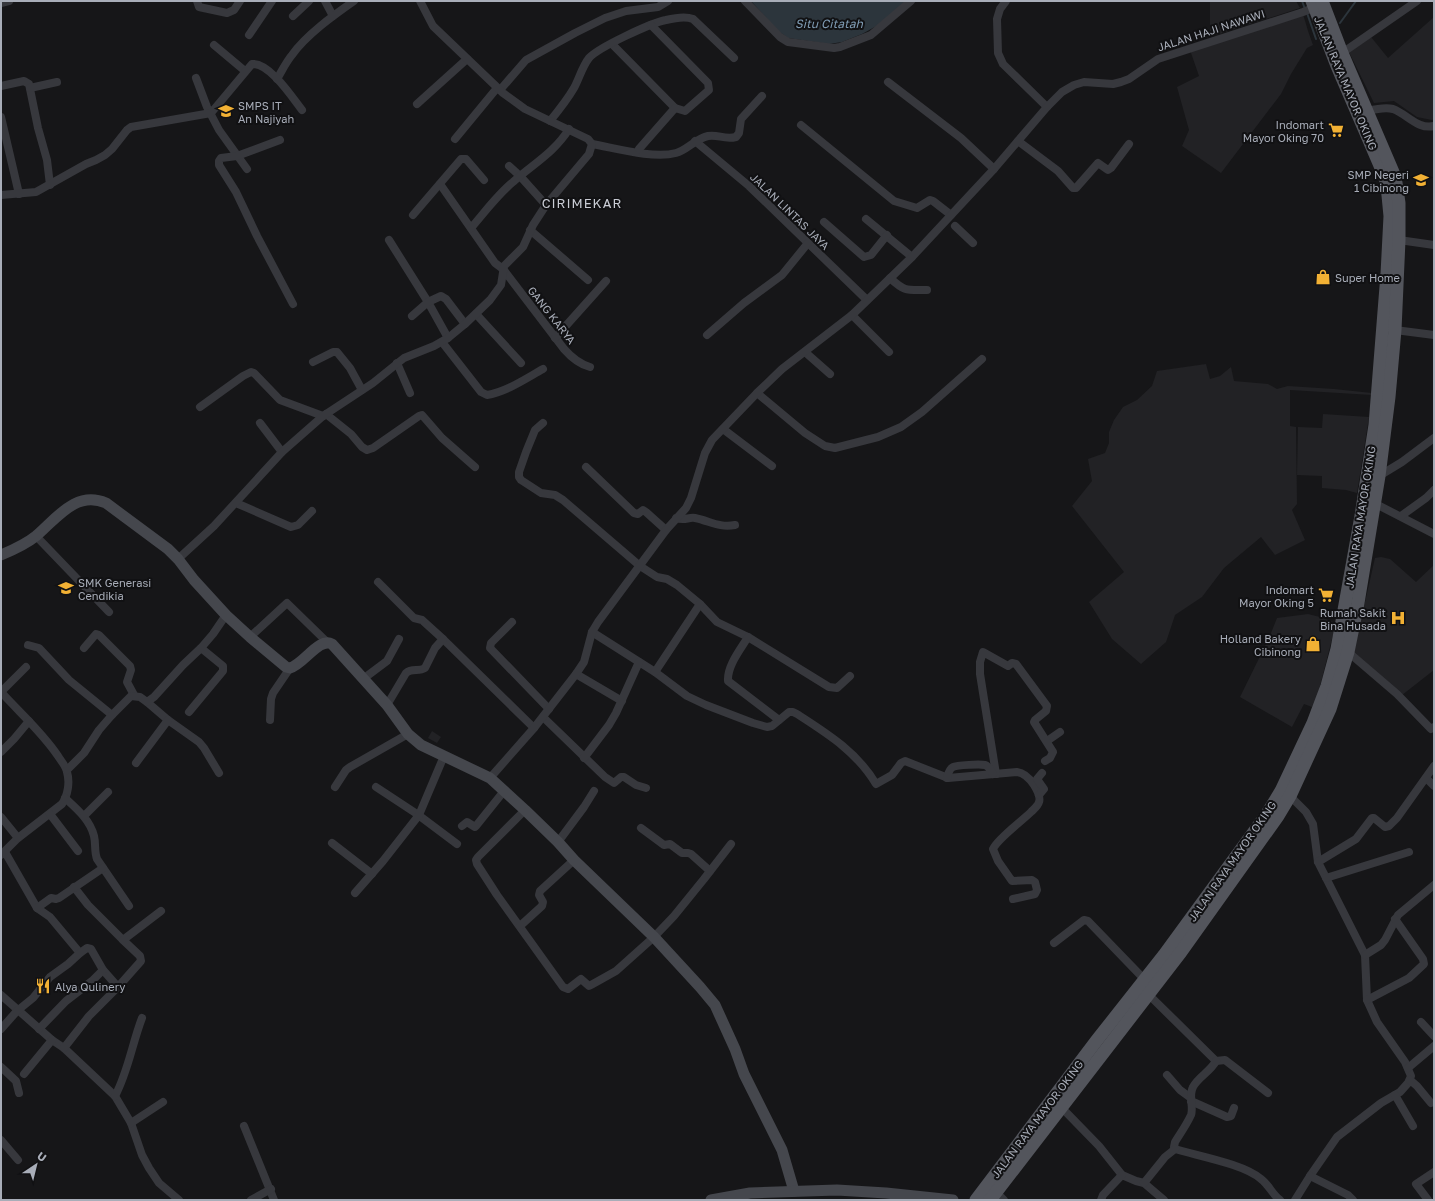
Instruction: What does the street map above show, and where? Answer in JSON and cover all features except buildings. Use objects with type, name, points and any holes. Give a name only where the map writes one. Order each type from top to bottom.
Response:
[{"type":"main road","name":"JALAN RAYA MAYOR OKING","points":[[976,1200],[1148,994],[1281,791],[1313,723],[1325,692],[1337,649],[1365,524],[1374,503],[1379,476],[1389,397],[1395,330],[1399,203],[1393,172],[1368,111],[1342,53],[1314,6]]},
{"type":"main road","name":"JALAN RAYA MAYOR OKING","points":[[996,1197],[1061,1107],[1071,1085],[1144,979],[1189,930],[1265,835],[1290,796],[1330,709],[1348,652],[1365,524],[1378,395],[1390,216],[1387,185],[1379,162],[1337,66],[1314,6]]},
{"type":"street","points":[[1,3],[9,1]]},
{"type":"street","points":[[197,1],[199,7],[227,13],[234,10],[240,1]]},
{"type":"street","points":[[249,35],[272,1]]},
{"type":"street","points":[[293,16],[309,1]]},
{"type":"street","points":[[325,1],[333,16]]},
{"type":"street","points":[[278,79],[292,54],[333,16],[354,1]]},
{"type":"street","points":[[420,1],[436,29],[514,102],[525,109],[584,137],[592,144],[648,154],[662,154],[677,153],[695,141],[710,135],[724,139],[736,137],[739,134],[741,119],[762,96]]},
{"type":"street","points":[[455,139],[526,60],[605,18],[626,11],[658,7],[668,1]]},
{"type":"street","points":[[745,1],[784,40],[788,42],[834,48],[871,35],[911,1]]},
{"type":"street","points":[[1006,1],[1000,9],[996,19],[997,50],[999,57],[1010,71],[1047,107]]},
{"type":"street","points":[[1342,53],[1417,1]]},
{"type":"street","name":"JALAN HAJI NAWAWI","points":[[490,778],[534,728],[576,674],[584,662],[592,632],[666,530],[686,508],[691,498],[708,446],[757,393],[782,370],[852,315],[951,221],[1047,107],[1062,92],[1074,85],[1084,82],[1113,84],[1121,82],[1129,79],[1158,59],[1314,6]]},
{"type":"street","points":[[550,121],[575,87],[587,61],[597,52],[651,25],[666,20],[691,18],[698,22],[734,58]]},
{"type":"street","points":[[612,44],[675,108],[682,111],[688,110],[709,90],[709,84],[651,25]]},
{"type":"street","points":[[214,45],[245,70]]},
{"type":"street","points":[[417,104],[467,59]]},
{"type":"street","points":[[1,195],[36,192],[50,185],[86,164],[105,156],[131,127],[211,113],[245,70],[252,64],[256,63],[278,79],[302,110]]},
{"type":"street","points":[[196,78],[207,107],[219,130],[247,169]]},
{"type":"street","points":[[1,86],[24,81],[29,84],[38,128],[47,160],[50,185]]},
{"type":"street","points":[[30,88],[57,82]]},
{"type":"street","points":[[888,82],[961,138],[994,169]]},
{"type":"street","points":[[639,149],[675,108]]},
{"type":"street","points":[[1368,111],[1379,109],[1394,110],[1427,127],[1434,126]]},
{"type":"street","points":[[1,117],[19,194]]},
{"type":"street","points":[[801,125],[894,200],[917,208],[928,201],[933,201],[973,243]]},
{"type":"street","points":[[471,228],[500,195],[520,176],[554,149],[569,129]]},
{"type":"street","points":[[280,140],[237,156],[221,158],[219,164],[237,193],[257,236],[294,304]]},
{"type":"street","name":"JALAN LINTAS JAYA","points":[[695,141],[749,186],[867,300]]},
{"type":"street","points":[[1018,141],[1058,171],[1073,188],[1076,188],[1098,163],[1108,170],[1129,144]]},
{"type":"street","points":[[178,559],[214,526],[282,452],[324,415],[362,390],[408,355],[445,340],[476,314],[498,291],[502,280],[503,269],[523,247],[530,230],[546,205],[584,161],[589,154],[592,144]]},
{"type":"street","points":[[413,215],[463,158],[468,160],[484,180]]},
{"type":"street","points":[[509,166],[546,205]]},
{"type":"street","name":"GANG KARYA","points":[[440,184],[495,263],[503,269],[555,338],[571,356],[583,365],[590,367]]},
{"type":"street","points":[[866,219],[912,257]]},
{"type":"street","points":[[824,222],[864,258],[870,255],[887,236]]},
{"type":"street","points":[[530,230],[588,280]]},
{"type":"street","points":[[389,240],[428,302],[445,340],[481,392],[486,395],[492,394],[518,384],[543,369]]},
{"type":"street","points":[[1399,240],[1434,245]]},
{"type":"street","points":[[707,335],[744,303],[782,275],[808,243]]},
{"type":"street","points":[[890,278],[905,290],[927,290]]},
{"type":"street","points":[[555,338],[606,281]]},
{"type":"street","points":[[412,316],[428,302],[438,296],[443,296],[465,324]]},
{"type":"street","points":[[476,314],[521,363]]},
{"type":"street","points":[[852,315],[889,352]]},
{"type":"street","points":[[1395,330],[1434,335]]},
{"type":"street","points":[[313,362],[333,352],[337,352],[350,368],[362,390]]},
{"type":"street","points":[[805,352],[830,374]]},
{"type":"street","points":[[757,393],[805,433],[825,446],[835,448],[878,437],[901,427],[912,420],[982,359]]},
{"type":"street","points":[[396,363],[410,392]]},
{"type":"street","points":[[200,407],[243,376],[251,372],[259,378],[280,400],[324,415],[351,434],[362,447],[367,450],[373,448],[422,415],[442,438],[476,467]]},
{"type":"street","points":[[260,423],[282,452]]},
{"type":"street","points":[[543,423],[535,430],[526,452],[519,472],[519,477],[521,480],[541,493],[555,495],[563,500],[640,566],[658,578],[668,579],[700,604],[717,622],[748,637],[832,688],[839,687],[850,676]]},
{"type":"street","points":[[723,429],[772,466]]},
{"type":"street","points":[[1379,476],[1402,462],[1434,438]]},
{"type":"street","points":[[586,467],[634,513],[638,514],[643,510],[666,530]]},
{"type":"street","points":[[1401,516],[1426,498],[1434,490]]},
{"type":"street","points":[[1,555],[36,536],[61,512],[80,501],[97,499],[106,503],[168,549],[226,615],[250,637],[284,665],[290,668]]},
{"type":"street","points":[[236,503],[291,527],[298,525],[312,511]]},
{"type":"street","points":[[1374,503],[1434,534]]},
{"type":"street","points":[[676,518],[684,520],[695,518],[724,527],[735,526]]},
{"type":"street","points":[[36,536],[108,612]]},
{"type":"street","points":[[378,582],[414,618],[422,620],[443,639],[534,728]]},
{"type":"street","points":[[250,637],[287,603],[327,642],[336,647],[387,705],[408,734],[421,745],[490,778],[525,810],[574,860],[654,936],[715,1005],[735,1049],[744,1074],[782,1150],[794,1191]]},
{"type":"street","points":[[655,672],[700,604]]},
{"type":"street","points":[[147,702],[154,697],[183,665],[201,648],[226,615]]},
{"type":"street","points":[[512,622],[491,643],[490,648],[549,709]]},
{"type":"street","points":[[592,632],[655,672],[687,696],[753,724],[767,727],[772,726],[789,712],[803,717],[838,741],[854,755],[876,784],[892,775],[901,763],[905,761],[947,778],[1017,772],[1023,773],[1032,782],[1039,795],[1040,802],[996,844],[993,849],[998,861],[1012,881],[1032,880],[1035,882],[1037,890],[1035,894],[1013,899]]},
{"type":"street","points":[[84,648],[96,634],[99,635],[130,666],[131,670],[127,682],[134,695]]},
{"type":"street","points":[[748,637],[732,664],[728,681],[779,720]]},
{"type":"street","points":[[363,679],[387,661],[399,639]]},
{"type":"street","points":[[387,705],[406,673],[410,670],[422,670],[425,668],[435,648],[443,639]]},
{"type":"street","points":[[270,720],[270,699],[272,693],[290,668],[298,664],[321,644],[327,642]]},
{"type":"street","points":[[28,645],[39,648],[69,680],[112,715]]},
{"type":"street","points":[[189,712],[223,671],[223,666],[201,648]]},
{"type":"street","points":[[994,774],[986,709],[980,681],[980,662],[983,652],[1008,666],[1012,663],[1016,664],[1048,708],[1034,722],[1053,752],[1050,758],[1045,761]]},
{"type":"street","points":[[1348,652],[1397,694],[1433,730]]},
{"type":"street","points":[[584,758],[609,725],[622,701],[639,662]]},
{"type":"street","points":[[26,666],[1,692],[43,736],[67,770],[68,777],[65,798],[62,804],[18,838],[3,853],[37,908],[50,917],[80,953]]},
{"type":"street","points":[[576,674],[622,701]]},
{"type":"street","points":[[67,770],[84,753],[99,730],[112,715],[129,697],[134,695],[147,702],[168,720],[199,742],[219,773]]},
{"type":"street","points":[[543,717],[605,777],[614,783],[621,777],[624,777],[636,785],[646,788]]},
{"type":"street","points":[[136,763],[168,720]]},
{"type":"street","points":[[1,752],[29,721]]},
{"type":"street","points":[[1047,741],[1060,732]]},
{"type":"street","points":[[335,787],[346,770],[350,767],[408,734]]},
{"type":"street","points":[[355,893],[372,874],[418,815],[444,756]]},
{"type":"street","points":[[1318,862],[1356,839],[1372,818],[1385,827],[1389,826],[1434,766]]},
{"type":"street","points":[[1039,795],[1044,789],[1037,779],[1042,773]]},
{"type":"street","points":[[1426,778],[1434,786]]},
{"type":"street","points":[[376,787],[458,844]]},
{"type":"street","points":[[462,826],[467,822],[474,827],[476,826],[504,791]]},
{"type":"street","points":[[558,842],[594,791]]},
{"type":"street","points":[[84,816],[108,792]]},
{"type":"street","points":[[1290,796],[1306,812],[1313,824],[1318,862],[1365,955],[1368,985],[1367,1000],[1377,1022],[1408,1068],[1411,1076],[1410,1080],[1403,1089],[1396,1095],[1381,1103],[1342,1133],[1329,1147],[1295,1200]]},
{"type":"street","points":[[65,798],[84,816],[92,831],[96,845],[96,855],[129,906]]},
{"type":"street","points":[[525,810],[476,860],[477,864],[520,926],[564,987],[568,989],[581,979],[590,986],[616,971],[674,916],[731,844]]},
{"type":"street","points":[[50,814],[78,851]]},
{"type":"street","points":[[1,818],[18,838]]},
{"type":"street","points":[[641,828],[664,846],[670,844],[682,853],[688,853],[710,871]]},
{"type":"street","points":[[332,843],[372,874]]},
{"type":"street","points":[[1326,878],[1409,852]]},
{"type":"street","points":[[520,926],[542,906],[543,902],[539,895],[540,891],[574,860]]},
{"type":"street","points":[[37,908],[51,898],[59,898],[103,868]]},
{"type":"street","points":[[1365,955],[1381,945],[1395,919],[1404,909],[1434,885]]},
{"type":"street","points":[[64,1048],[89,1016],[118,987],[141,959],[139,955],[88,905],[74,887]]},
{"type":"street","points":[[1424,893],[1434,894]]},
{"type":"street","points":[[123,940],[161,911]]},
{"type":"street","points":[[1367,1000],[1409,978],[1424,964],[1423,959],[1395,919]]},
{"type":"street","points":[[1054,943],[1084,920],[1088,921],[1144,979]]},
{"type":"street","points":[[1,1029],[33,998],[50,977],[88,948],[91,949],[103,970],[118,987]]},
{"type":"street","points":[[40,1029],[66,1001],[92,981],[103,970]]},
{"type":"street","points":[[1148,994],[1216,1061]]},
{"type":"street","points":[[1,995],[52,1040],[64,1048],[115,1096],[131,1123],[142,1155],[149,1168],[159,1183],[179,1200]]},
{"type":"street","points":[[115,1096],[127,1071],[134,1039],[142,1018]]},
{"type":"street","points":[[1421,1022],[1434,1036]]},
{"type":"street","points":[[24,1074],[52,1040]]},
{"type":"street","points":[[1408,1068],[1434,1046]]},
{"type":"street","points":[[1175,1149],[1175,1142],[1191,1115],[1193,1086],[1207,1073],[1216,1061],[1225,1060],[1268,1093]]},
{"type":"street","points":[[1,1067],[16,1082],[19,1093]]},
{"type":"street","points":[[1167,1075],[1180,1090],[1191,1099],[1227,1117],[1230,1116],[1234,1108]]},
{"type":"street","points":[[1410,1080],[1418,1086],[1431,1103]]},
{"type":"street","points":[[1396,1095],[1413,1126]]},
{"type":"street","points":[[131,1123],[163,1102]]},
{"type":"street","points":[[1061,1107],[1103,1150],[1122,1175],[1144,1183],[1164,1200]]},
{"type":"street","points":[[244,1126],[274,1200]]},
{"type":"street","points":[[1,1140],[18,1160]]},
{"type":"street","points":[[1144,1183],[1165,1158],[1175,1149]]},
{"type":"street","points":[[1175,1149],[1246,1170],[1262,1179],[1275,1199]]},
{"type":"street","points":[[1428,1200],[1416,1184],[1434,1172]]},
{"type":"street","points":[[1101,1200],[1103,1195],[1122,1175]]},
{"type":"street","points":[[1310,1176],[1348,1195],[1353,1200]]},
{"type":"street","points":[[251,1200],[270,1189]]},
{"type":"street","points":[[711,1200],[750,1193],[837,1190],[953,1200]]},
{"type":"shaded area","points":[[1210,1],[1296,1],[1300,8],[1210,37]]},
{"type":"shaded area","points":[[1303,14],[1313,45],[1307,48],[1281,94],[1221,173],[1182,146],[1189,130],[1177,87],[1199,76],[1190,50]]},
{"type":"shaded area","points":[[1434,17],[1434,119],[1432,120],[1417,117],[1394,101],[1374,103],[1349,52],[1371,37],[1388,58]]},
{"type":"shaded area","points":[[1206,364],[1210,379],[1220,376],[1231,367],[1234,381],[1268,384],[1277,389],[1288,386],[1372,393],[1372,395],[1290,390],[1290,426],[1296,427],[1297,504],[1292,510],[1305,540],[1275,555],[1261,537],[1224,568],[1202,597],[1175,615],[1166,642],[1141,664],[1112,639],[1089,602],[1124,572],[1072,506],[1092,481],[1088,459],[1105,453],[1109,443],[1109,432],[1114,420],[1123,407],[1137,400],[1152,386],[1157,371]]},
{"type":"shaded area","points":[[1323,414],[1369,417],[1357,493],[1346,490],[1322,488],[1322,476],[1297,475],[1298,427],[1322,428]]},
{"type":"shaded area","name":"Rumah Sakit Bina Husada","points":[[1381,557],[1390,559],[1416,582],[1434,565],[1434,670],[1402,695],[1353,655],[1375,558]]},
{"type":"shaded area","points":[[1308,614],[1336,623],[1317,698],[1312,707],[1304,704],[1292,727],[1240,697],[1269,638],[1277,618]]},
{"type":"shaded area","points":[[432,731],[441,737],[437,743],[428,738]]},
{"type":"water","name":"Situ Citatah","points":[[751,1],[907,1],[880,24],[862,34],[842,42],[829,44],[788,38],[777,30]]},
{"type":"waterway","points":[[1302,1],[1305,9]]},
{"type":"waterway","points":[[1340,23],[1356,1]]},
{"type":"waterway","points":[[1307,13],[1316,39]]},
{"type":"place","name":"SMPS IT An Najiyah","points":[[226,111]]},
{"type":"place","name":"Indomart Mayor Oking 70","points":[[1336,130]]},
{"type":"place","name":"SMP Negeri 1 Cibinong","points":[[1421,180]]},
{"type":"place","name":"Super Home","points":[[1323,277]]},
{"type":"place","name":"SMK Generasi Cendikia","points":[[66,588]]},
{"type":"place","name":"Indomart Mayor Oking 5","points":[[1326,595]]},
{"type":"place","name":"Rumah Sakit Bina Husada","points":[[1398,618]]},
{"type":"place","name":"Holland Bakery Cibinong","points":[[1313,644]]},
{"type":"place","name":"Alya Qulinery","points":[[43,986]]},
{"type":"district","name":"CIRIMEKAR","points":[[582,203]]}]
